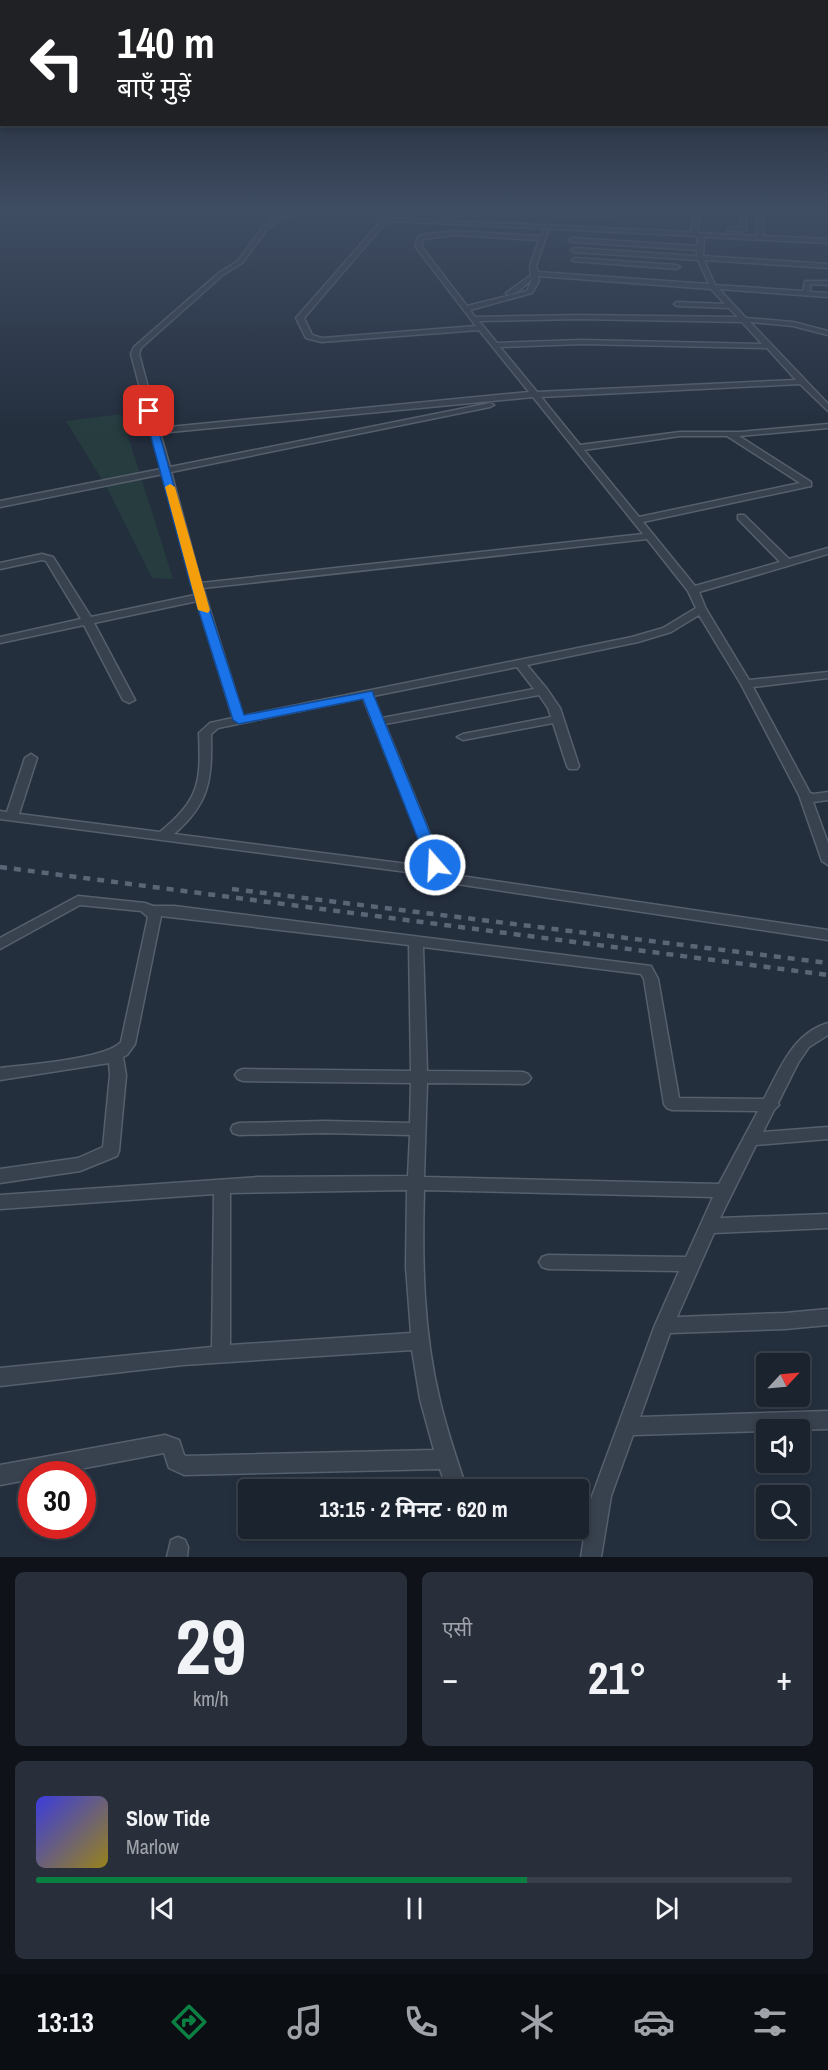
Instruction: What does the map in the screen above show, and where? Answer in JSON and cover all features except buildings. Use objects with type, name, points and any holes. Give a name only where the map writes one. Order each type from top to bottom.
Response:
[{"type":"street","points":[[211,283],[136,350],[135,354],[153,431],[198,591],[239,720]]},
{"type":"street","points":[[331,283],[300,318],[309,336],[321,340],[481,328]]},
{"type":"street","points":[[445,283],[693,590],[701,609],[746,684],[805,795],[828,861]]},
{"type":"street","points":[[462,305],[528,293],[535,283]]},
{"type":"street","points":[[654,283],[828,295]]},
{"type":"street","points":[[711,283],[767,346],[828,409]]},
{"type":"street","points":[[806,294],[807,283]]},
{"type":"street","points":[[677,304],[731,306]]},
{"type":"street","points":[[473,319],[570,316],[744,320],[791,322],[828,333]]},
{"type":"street","points":[[494,345],[561,342],[767,346]]},
{"type":"street","points":[[153,431],[536,395],[801,382]]},
{"type":"street","points":[[0,504],[536,395]]},
{"type":"street","points":[[578,448],[680,434],[729,434],[828,426]]},
{"type":"street","points":[[638,520],[808,484],[729,434]]},
{"type":"street","points":[[741,518],[787,563]]},
{"type":"street","points":[[0,640],[198,591],[650,536]]},
{"type":"street","points":[[693,590],[828,551]]},
{"type":"street","points":[[0,566],[42,557],[50,559],[87,620],[129,700]]},
{"type":"street","points":[[162,837],[178,825],[202,793],[207,775],[205,733],[208,728],[646,636],[686,621],[701,609]]},
{"type":"street","points":[[520,663],[543,690],[558,719],[573,766]]},
{"type":"street","points":[[746,684],[828,675]]},
{"type":"street","points":[[379,722],[543,690]]},
{"type":"street","points":[[367,694],[435,861],[431,869]]},
{"type":"street","points":[[462,737],[558,719]]},
{"type":"street","points":[[31,758],[6,815],[162,837],[415,869],[431,869],[457,880],[828,935]]},
{"type":"street","points":[[805,795],[813,798],[828,795]]},
{"type":"street","points":[[0,944],[78,900],[145,907],[154,916],[128,1044],[115,1056],[0,1074]]},
{"type":"street","points":[[151,911],[174,911],[646,970],[651,979],[672,1104],[771,1105]]},
{"type":"street","points":[[416,942],[418,1129],[414,1293],[418,1341],[445,1459],[453,1479]]},
{"type":"street","points":[[589,1507],[626,1426],[689,1264],[723,1191],[771,1105],[780,1082],[804,1043],[828,1028]]},
{"type":"street","points":[[0,1176],[80,1164],[111,1151],[118,1075],[115,1056]]},
{"type":"street","points":[[243,1075],[523,1078]]},
{"type":"street","points":[[239,1129],[325,1127],[418,1129]]},
{"type":"street","points":[[753,1139],[828,1133]]},
{"type":"street","points":[[0,1202],[222,1186],[415,1183],[723,1191]]},
{"type":"street","points":[[221,1354],[222,1186]]},
{"type":"street","points":[[707,1226],[828,1221]]},
{"type":"street","points":[[548,1262],[689,1264]]},
{"type":"street","points":[[664,1325],[785,1321],[828,1317]]},
{"type":"street","points":[[0,1377],[221,1354],[418,1341]]},
{"type":"street","points":[[626,1426],[828,1420]]},
{"type":"street","points":[[0,1474],[165,1444],[172,1447],[176,1461],[184,1466],[445,1459]]},
{"type":"street","points":[[589,1525],[591,1557]]},
{"type":"green space","points":[[121,414],[173,579],[152,578],[106,486],[66,421]]},
{"type":"railway","points":[[0,867],[828,975]]},
{"type":"railway","points":[[232,889],[828,963]]},
{"type":"slow traffic","points":[[170,487],[204,610]]},
{"type":"route","points":[[149,411],[196,586],[239,720],[367,694],[435,865]]}]
